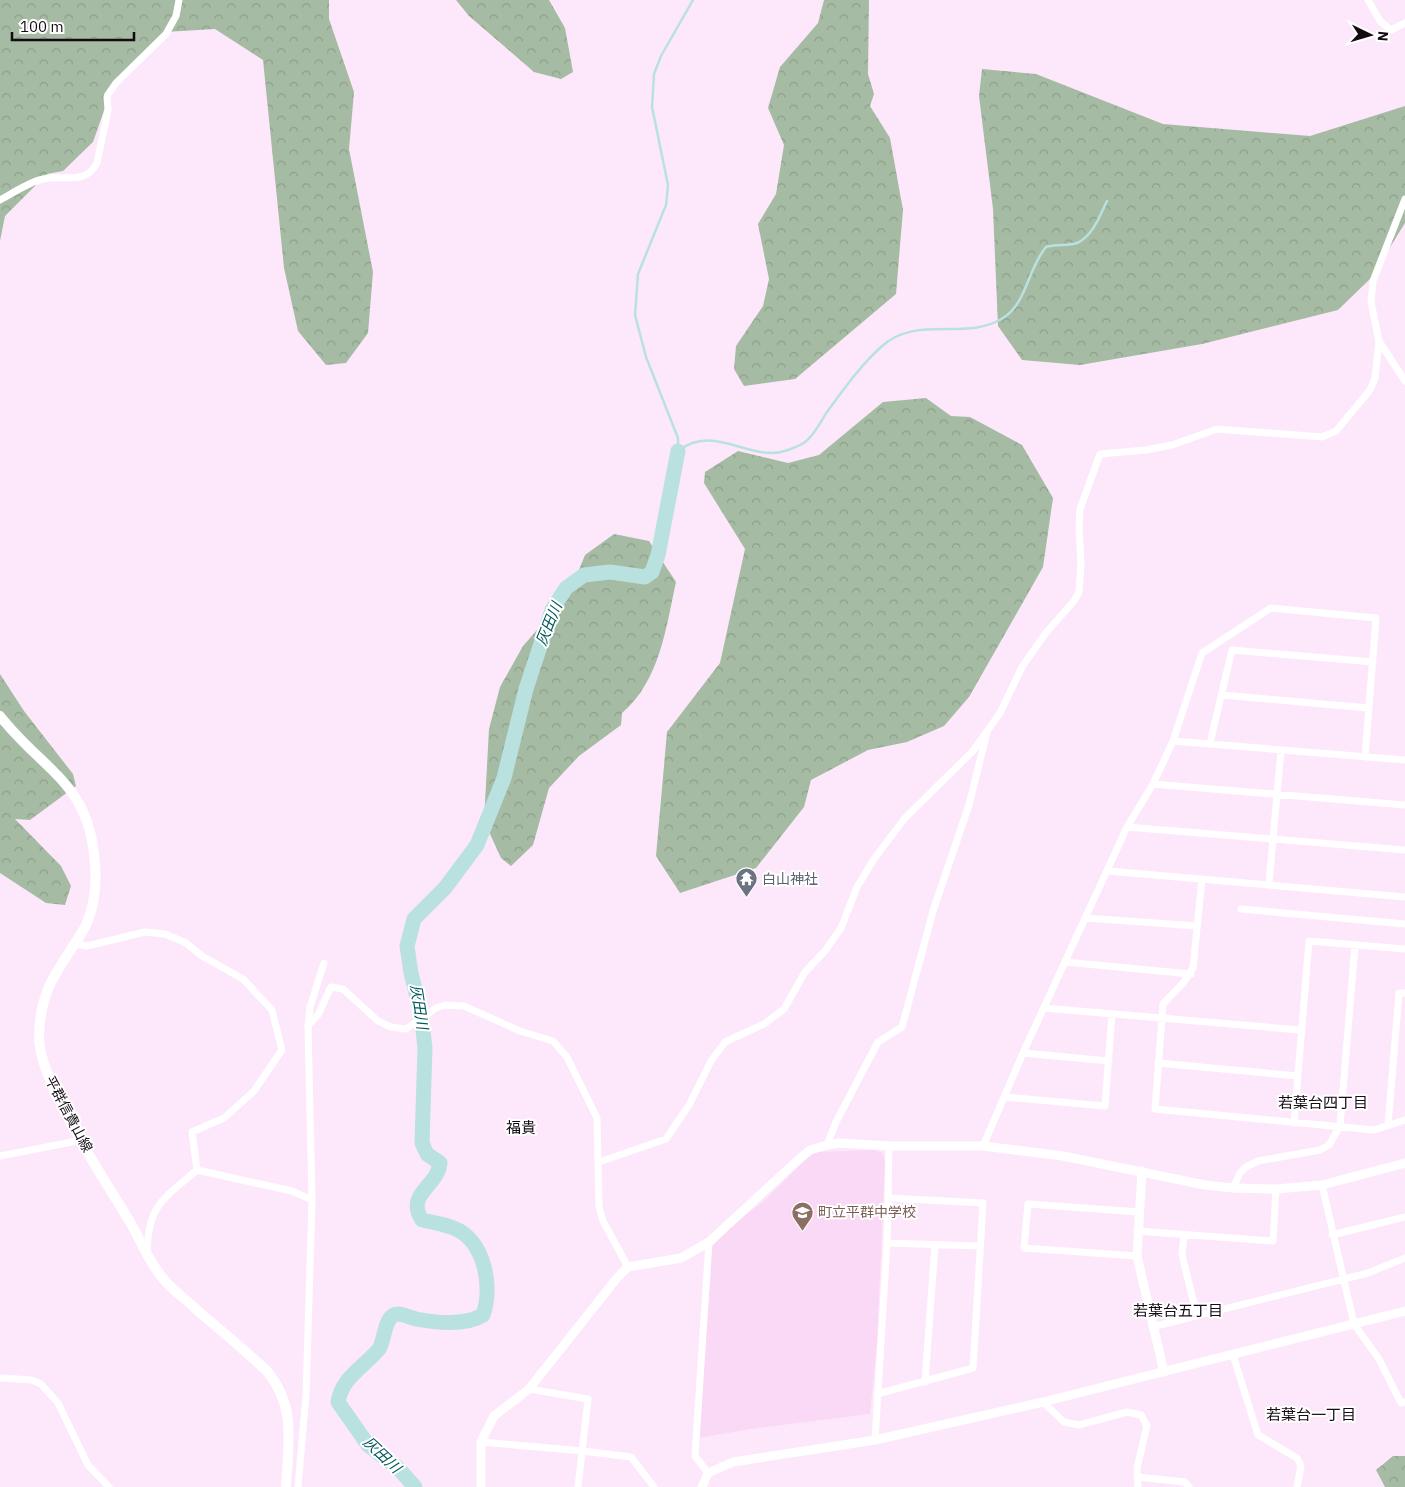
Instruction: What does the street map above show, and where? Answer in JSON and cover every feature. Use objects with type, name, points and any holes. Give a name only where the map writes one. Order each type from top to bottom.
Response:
[{"type":"main road","name":"平群信貴山線","points":[[0,716],[14,734],[42,757],[72,791],[88,821],[93,842],[96,881],[85,927],[58,967],[46,992],[41,1015],[39,1039],[42,1061],[82,1140],[165,1282],[266,1370],[278,1384],[289,1420],[286,1487]]},
{"type":"street","points":[[0,200],[43,179],[80,178],[93,171],[97,163],[108,110],[107,96],[116,83],[166,34],[176,16],[179,0]]},
{"type":"street","points":[[1368,0],[1380,21],[1391,30],[1405,23]]},
{"type":"street","points":[[599,1162],[666,1139],[689,1105],[710,1061],[725,1042],[764,1024],[784,1009],[805,972],[825,951],[841,928],[857,887],[874,859],[905,818],[972,751],[1000,713],[1022,666],[1045,634],[1074,601],[1079,592],[1082,564],[1079,527],[1080,510],[1100,454],[1146,450],[1172,445],[1217,429],[1322,437],[1336,431],[1370,390],[1375,378],[1379,341],[1372,302],[1373,281],[1405,199]]},
{"type":"street","points":[[1379,341],[1405,381]]},
{"type":"street","points":[[983,1146],[1023,1053],[1128,827],[1153,784],[1173,741],[1202,653],[1271,608],[1376,618],[1365,757]]},
{"type":"street","points":[[1210,743],[1232,650],[1372,662]]},
{"type":"street","points":[[1222,695],[1368,708]]},
{"type":"street","points":[[827,1145],[836,1122],[878,1042],[902,1027],[933,911],[970,805],[988,729]]},
{"type":"street","points":[[1173,741],[1405,760]]},
{"type":"street","points":[[1269,883],[1281,750]]},
{"type":"street","points":[[1153,784],[1405,805]]},
{"type":"street","points":[[1128,827],[1405,850]]},
{"type":"street","points":[[1108,871],[1269,883],[1405,897]]},
{"type":"street","points":[[1202,879],[1191,974],[1163,1004],[1155,1109],[1374,1130],[1405,1120]]},
{"type":"street","points":[[1241,909],[1405,924]]},
{"type":"street","points":[[1086,918],[1197,926]]},
{"type":"street","points":[[74,944],[87,946],[145,932],[165,934],[186,943],[202,956],[243,979],[272,1010],[282,1050],[254,1091],[230,1113],[224,1118],[192,1132],[197,1170]]},
{"type":"street","points":[[1294,1123],[1300,1030],[1309,941],[1405,949]]},
{"type":"street","points":[[1233,1188],[1240,1173],[1246,1167],[1258,1161],[1320,1150],[1329,1145],[1340,1126],[1355,945]]},
{"type":"street","points":[[1065,962],[1191,974]]},
{"type":"street","points":[[298,1487],[306,1395],[312,1200],[308,1026],[310,1007],[324,963]]},
{"type":"street","points":[[308,1026],[318,1015],[325,996],[331,987],[342,989],[378,1021],[390,1027],[406,1029],[445,1004],[464,1006],[520,1031],[553,1041],[567,1057],[597,1118],[599,1207],[603,1221],[628,1267]]},
{"type":"street","points":[[1388,1126],[1399,993],[1405,993]]},
{"type":"street","points":[[1044,1008],[1300,1030]]},
{"type":"street","points":[[1005,1097],[1106,1106],[1112,1014]]},
{"type":"street","points":[[1023,1053],[1109,1060]]},
{"type":"street","points":[[1158,1063],[1298,1076]]},
{"type":"street","points":[[0,1156],[82,1140]]},
{"type":"street","points":[[481,1487],[481,1442],[494,1416],[529,1389],[628,1267],[681,1258],[709,1242],[810,1150],[840,1143],[890,1146],[983,1146],[1063,1156],[1205,1185],[1276,1189],[1322,1185],[1405,1163]]},
{"type":"street","points":[[875,1440],[887,1243],[890,1146]]},
{"type":"street","points":[[197,1170],[292,1192],[312,1200]]},
{"type":"street","points":[[147,1251],[148,1228],[157,1204],[197,1170]]},
{"type":"street","points":[[1142,1171],[1138,1212],[1137,1256],[1164,1372]]},
{"type":"street","points":[[1322,1185],[1332,1236],[1354,1324],[1379,1358],[1401,1403],[1405,1402]]},
{"type":"street","points":[[1137,1231],[1273,1241],[1276,1189]]},
{"type":"street","points":[[877,1394],[973,1368],[983,1203],[889,1198]]},
{"type":"street","points":[[1137,1256],[1024,1248],[1028,1204],[1138,1212]]},
{"type":"street","points":[[1332,1236],[1405,1217]]},
{"type":"street","points":[[1184,1235],[1182,1255],[1198,1316]]},
{"type":"street","points":[[708,1473],[695,1456],[709,1242]]},
{"type":"street","points":[[887,1243],[980,1246]]},
{"type":"street","points":[[925,1382],[935,1245]]},
{"type":"street","points":[[1152,1327],[1344,1280],[1381,1269],[1405,1258]]},
{"type":"street","points":[[702,1487],[708,1473],[733,1462],[875,1440],[1043,1402],[1405,1311]]},
{"type":"street","points":[[1233,1355],[1258,1435],[1297,1458],[1301,1466],[1297,1487]]},
{"type":"street","points":[[0,1378],[32,1380],[41,1384],[58,1403],[88,1465],[109,1487]]},
{"type":"street","points":[[529,1389],[588,1399],[578,1487]]},
{"type":"street","points":[[1043,1402],[1064,1422],[1079,1425],[1127,1412],[1141,1415],[1147,1426],[1138,1468],[1138,1487]]},
{"type":"street","points":[[481,1442],[631,1457],[654,1487]]},
{"type":"street","points":[[1138,1478],[1185,1482],[1189,1487]]},
{"type":"shaded area","points":[[874,1150],[883,1153],[885,1163],[877,1343],[870,1414],[751,1429],[698,1438],[711,1248],[729,1228],[765,1200],[813,1152]]},
{"type":"green space","points":[[0,0],[329,0],[329,19],[354,92],[349,149],[373,272],[368,333],[346,363],[326,365],[298,331],[284,268],[263,60],[215,29],[165,32],[114,82],[93,142],[63,171],[47,174],[5,216],[0,241]]},
{"type":"green space","points":[[456,0],[549,0],[565,28],[573,72],[561,79],[534,72],[469,16]]},
{"type":"green space","points":[[824,0],[869,0],[868,74],[874,94],[870,106],[890,138],[903,210],[896,294],[795,379],[744,386],[734,369],[736,346],[763,306],[769,279],[758,224],[776,194],[784,145],[768,108],[780,67],[818,23]]},
{"type":"green space","points":[[982,69],[1036,74],[1163,124],[1310,136],[1405,106],[1405,223],[1371,278],[1338,310],[1202,344],[1080,365],[1022,360],[998,326],[993,209],[979,96]]},
{"type":"green space","points":[[926,398],[951,416],[970,417],[1022,445],[1053,498],[1043,567],[969,697],[944,726],[907,742],[868,750],[811,780],[804,807],[756,868],[680,893],[656,856],[667,732],[720,663],[745,549],[704,483],[705,472],[738,451],[788,463],[819,455],[883,402]]},
{"type":"green space","points":[[614,534],[649,541],[676,582],[660,652],[645,685],[635,700],[622,713],[621,725],[579,756],[549,788],[533,845],[511,866],[501,858],[484,821],[489,729],[500,687],[523,646],[570,592],[585,555]]},
{"type":"green space","points":[[0,674],[24,711],[73,774],[76,786],[30,820],[15,819],[61,866],[71,886],[65,905],[46,903],[0,873]]},
{"type":"green space","points":[[1393,1456],[1405,1456],[1405,1487],[1385,1487],[1376,1470]]},
{"type":"waterway","points":[[678,451],[678,438],[646,357],[635,315],[638,274],[666,205],[668,185],[652,107],[654,74],[661,56],[693,0]]},
{"type":"waterway","points":[[678,451],[692,443],[706,441],[774,453],[801,445],[811,436],[859,370],[873,354],[895,337],[925,330],[973,328],[989,325],[1011,312],[1046,247],[1073,244],[1083,240],[1092,230],[1107,201]]},
{"type":"waterway","name":"灰田川","points":[[415,1487],[398,1468],[368,1445],[338,1402],[340,1393],[349,1379],[379,1349],[387,1323],[393,1315],[400,1314],[433,1322],[451,1323],[468,1321],[483,1315],[486,1305],[487,1282],[485,1271],[482,1260],[471,1240],[454,1228],[422,1220],[418,1211],[417,1203],[424,1190],[434,1178],[440,1163],[427,1154],[422,1143],[425,1048],[421,1013],[411,973],[407,946],[414,919],[445,888],[477,845],[504,778],[526,689],[552,610],[566,588],[584,575],[610,572],[645,577],[652,572],[658,555],[678,451]]},
{"type":"place","name":"白山神社","points":[[746,898]]},
{"type":"place","name":"町立平群中学校","points":[[802,1231]]},
{"type":"district","name":"若葉台四丁目","points":[[1323,1103]]},
{"type":"district","name":"福貴","points":[[521,1128]]},
{"type":"district","name":"若葉台五丁目","points":[[1178,1311]]},
{"type":"district","name":"若葉台一丁目","points":[[1311,1415]]}]
